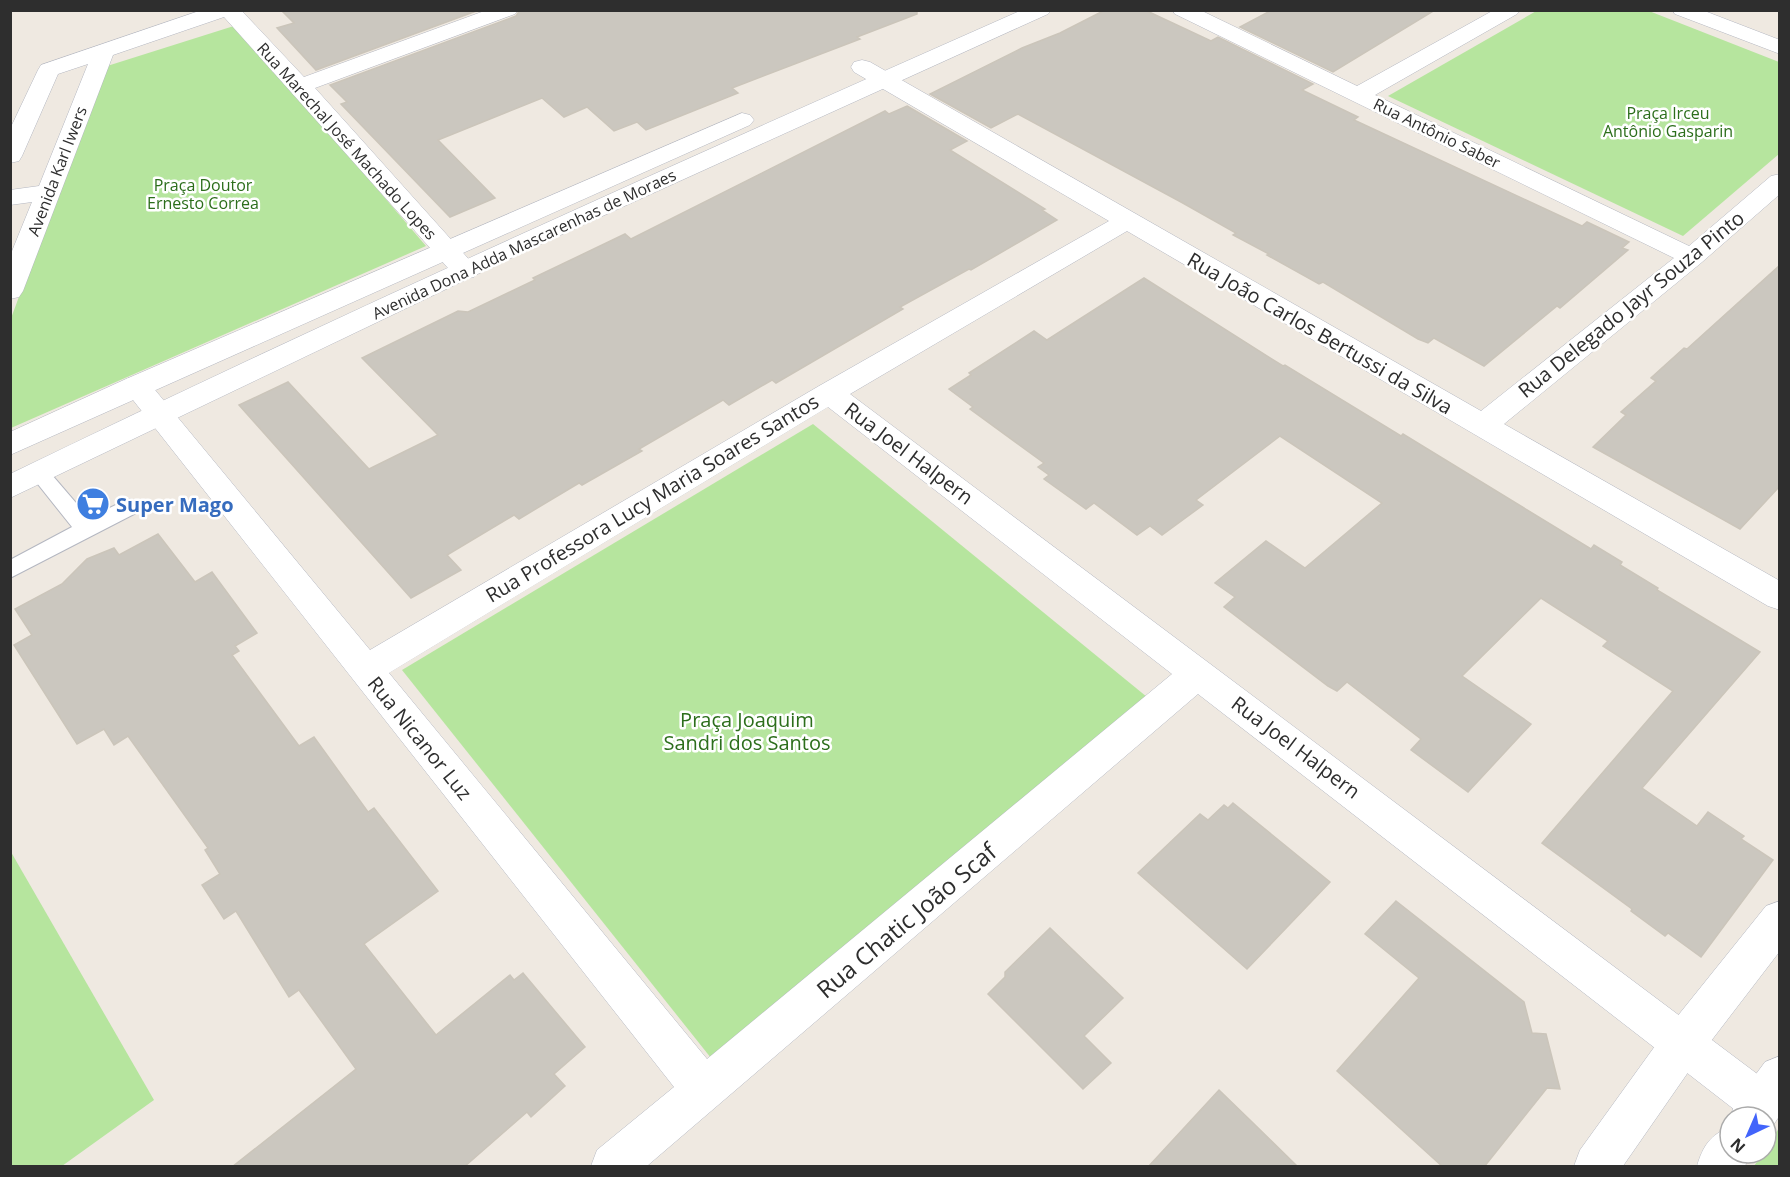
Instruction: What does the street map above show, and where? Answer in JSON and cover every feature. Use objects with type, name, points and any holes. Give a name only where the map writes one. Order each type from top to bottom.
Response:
[{"type":"street","points":[[10,156],[49,70],[224,10]]},
{"type":"street","name":"Rua Marechal José Machado Lopes","points":[[229,10],[465,271]]},
{"type":"street","points":[[300,86],[508,10]]},
{"type":"street","name":"Avenida Dona Adda Mascarenhas de Moraes","points":[[10,445],[147,400],[465,271],[873,74],[990,10]]},
{"type":"street","name":"Avenida Dona Adda Mascarenhas de Moraes","points":[[10,487],[39,473],[147,400],[445,250],[873,74],[1041,10]]},
{"type":"street","name":"Rua Antônio Saber","points":[[1182,10],[1692,257]]},
{"type":"street","points":[[1358,95],[1510,10]]},
{"type":"street","points":[[1682,10],[1779,48]]},
{"type":"street","name":"Avenida Karl Iwers","points":[[10,291],[104,51]]},
{"type":"street","name":"Rua João Carlos Bertussi da Silva","points":[[873,74],[1779,597]]},
{"type":"street","name":"Rua Delegado Jayr Souza Pinto","points":[[1481,426],[1692,257],[1779,181]]},
{"type":"street","points":[[10,198],[47,192]]},
{"type":"street","name":"Rua Professora Lucy Maria Soares Santos","points":[[365,670],[829,393],[1127,221]]},
{"type":"street","name":"Rua Joel Halpern","points":[[829,393],[1683,1043],[1764,1099]]},
{"type":"street","name":"Rua Nicanor Luz","points":[[147,400],[704,1090]]},
{"type":"street","name":"Rua Chatic João Scaf","points":[[613,1167],[1198,673]]},
{"type":"street","points":[[1596,1167],[1683,1043],[1779,920]]},
{"type":"lane","points":[[39,473],[87,530]]},
{"type":"lane","points":[[10,570],[128,507]]},
{"type":"green space","name":"Praça Irceu Antônio Gasparin","points":[[1538,10],[1649,11],[1779,62],[1779,154],[1683,236],[1388,96]]},
{"type":"green space","name":"Praça Doutor Ernesto Correa","points":[[237,25],[426,246],[11,428],[10,321],[104,67]]},
{"type":"green space","name":"Praça Joaquim Sandri dos Santos","points":[[813,424],[1147,697],[711,1058],[402,670]]},
{"type":"green space","points":[[11,852],[154,1100],[62,1166],[11,1166]]},
{"type":"green space","points":[[1779,1128],[1779,1166],[1754,1166],[1778,1165]]},
{"type":"building","points":[[281,10],[479,10],[316,70],[277,28],[294,23]]},
{"type":"building","points":[[520,10],[917,10],[917,14],[857,37],[860,39],[732,88],[738,93],[646,130],[637,122],[614,131],[587,107],[564,117],[542,98],[438,140],[495,198],[450,217],[341,104],[347,102],[330,85],[516,16]]},
{"type":"building","points":[[1105,10],[1145,10],[1211,41],[1218,37],[1313,84],[1302,90],[1358,117],[1354,120],[1582,226],[1587,222],[1629,242],[1622,248],[1628,250],[1560,308],[1557,306],[1484,366],[1434,338],[1428,343],[1418,339],[1323,282],[1319,284],[1267,255],[1269,254],[1233,235],[1236,233],[1181,202],[1018,114],[991,128],[930,94]]},
{"type":"building","points":[[1272,10],[1435,10],[1333,72],[1240,27]]},
{"type":"building","points":[[907,106],[967,141],[950,150],[1045,209],[1042,210],[1057,220],[971,270],[969,269],[900,307],[903,309],[776,383],[772,380],[729,405],[723,400],[639,449],[642,451],[582,485],[579,483],[519,519],[514,515],[447,555],[461,570],[411,598],[239,405],[288,382],[369,469],[438,435],[362,358],[458,311],[468,312],[625,234],[631,239],[885,111],[889,114]]},
{"type":"building","points":[[1779,266],[1779,487],[1740,529],[1593,447],[1626,415],[1621,412],[1656,381],[1651,378],[1684,348],[1687,349]]},
{"type":"building","points":[[1144,278],[1283,366],[1285,365],[1401,436],[1403,434],[1591,549],[1594,545],[1622,562],[1620,565],[1658,588],[1657,590],[1760,652],[1642,788],[1697,826],[1708,812],[1744,836],[1741,839],[1773,860],[1701,957],[1668,933],[1665,936],[1542,843],[1673,691],[1603,646],[1608,641],[1541,598],[1462,676],[1531,724],[1468,792],[1411,750],[1421,739],[1347,682],[1337,691],[1328,686],[1224,607],[1235,597],[1215,583],[1266,541],[1305,568],[1382,503],[1280,436],[1196,500],[1203,505],[1162,535],[1150,526],[1137,535],[1094,503],[1086,509],[1044,479],[1049,475],[1038,467],[1044,463],[970,409],[973,407],[949,389],[971,375],[969,373],[1034,331],[1047,340]]},
{"type":"building","points":[[158,534],[195,582],[212,572],[257,633],[235,646],[239,651],[232,655],[299,746],[314,737],[368,812],[374,808],[438,891],[364,944],[436,1035],[510,975],[514,980],[523,973],[585,1047],[554,1074],[565,1086],[531,1117],[527,1112],[464,1167],[232,1167],[356,1069],[299,990],[289,997],[236,911],[224,919],[202,885],[220,874],[205,850],[208,848],[128,736],[114,745],[104,729],[77,744],[14,645],[32,635],[15,609],[62,584],[87,559],[114,548],[119,555]]},
{"type":"building","points":[[1233,803],[1330,882],[1247,969],[1138,873],[1200,814],[1208,820],[1224,805],[1228,808]]},
{"type":"building","points":[[1396,901],[1524,1002],[1532,1033],[1546,1034],[1560,1089],[1547,1088],[1484,1167],[1443,1167],[1337,1071],[1419,978],[1365,934]]},
{"type":"building","points":[[1050,928],[1123,998],[1084,1036],[1111,1063],[1083,1089],[988,994],[1005,977],[1005,972]]},
{"type":"building","points":[[1219,1090],[1250,1120],[1298,1167],[1148,1167]]},
{"type":"place","name":"Super Mago","points":[[93,504]]}]
